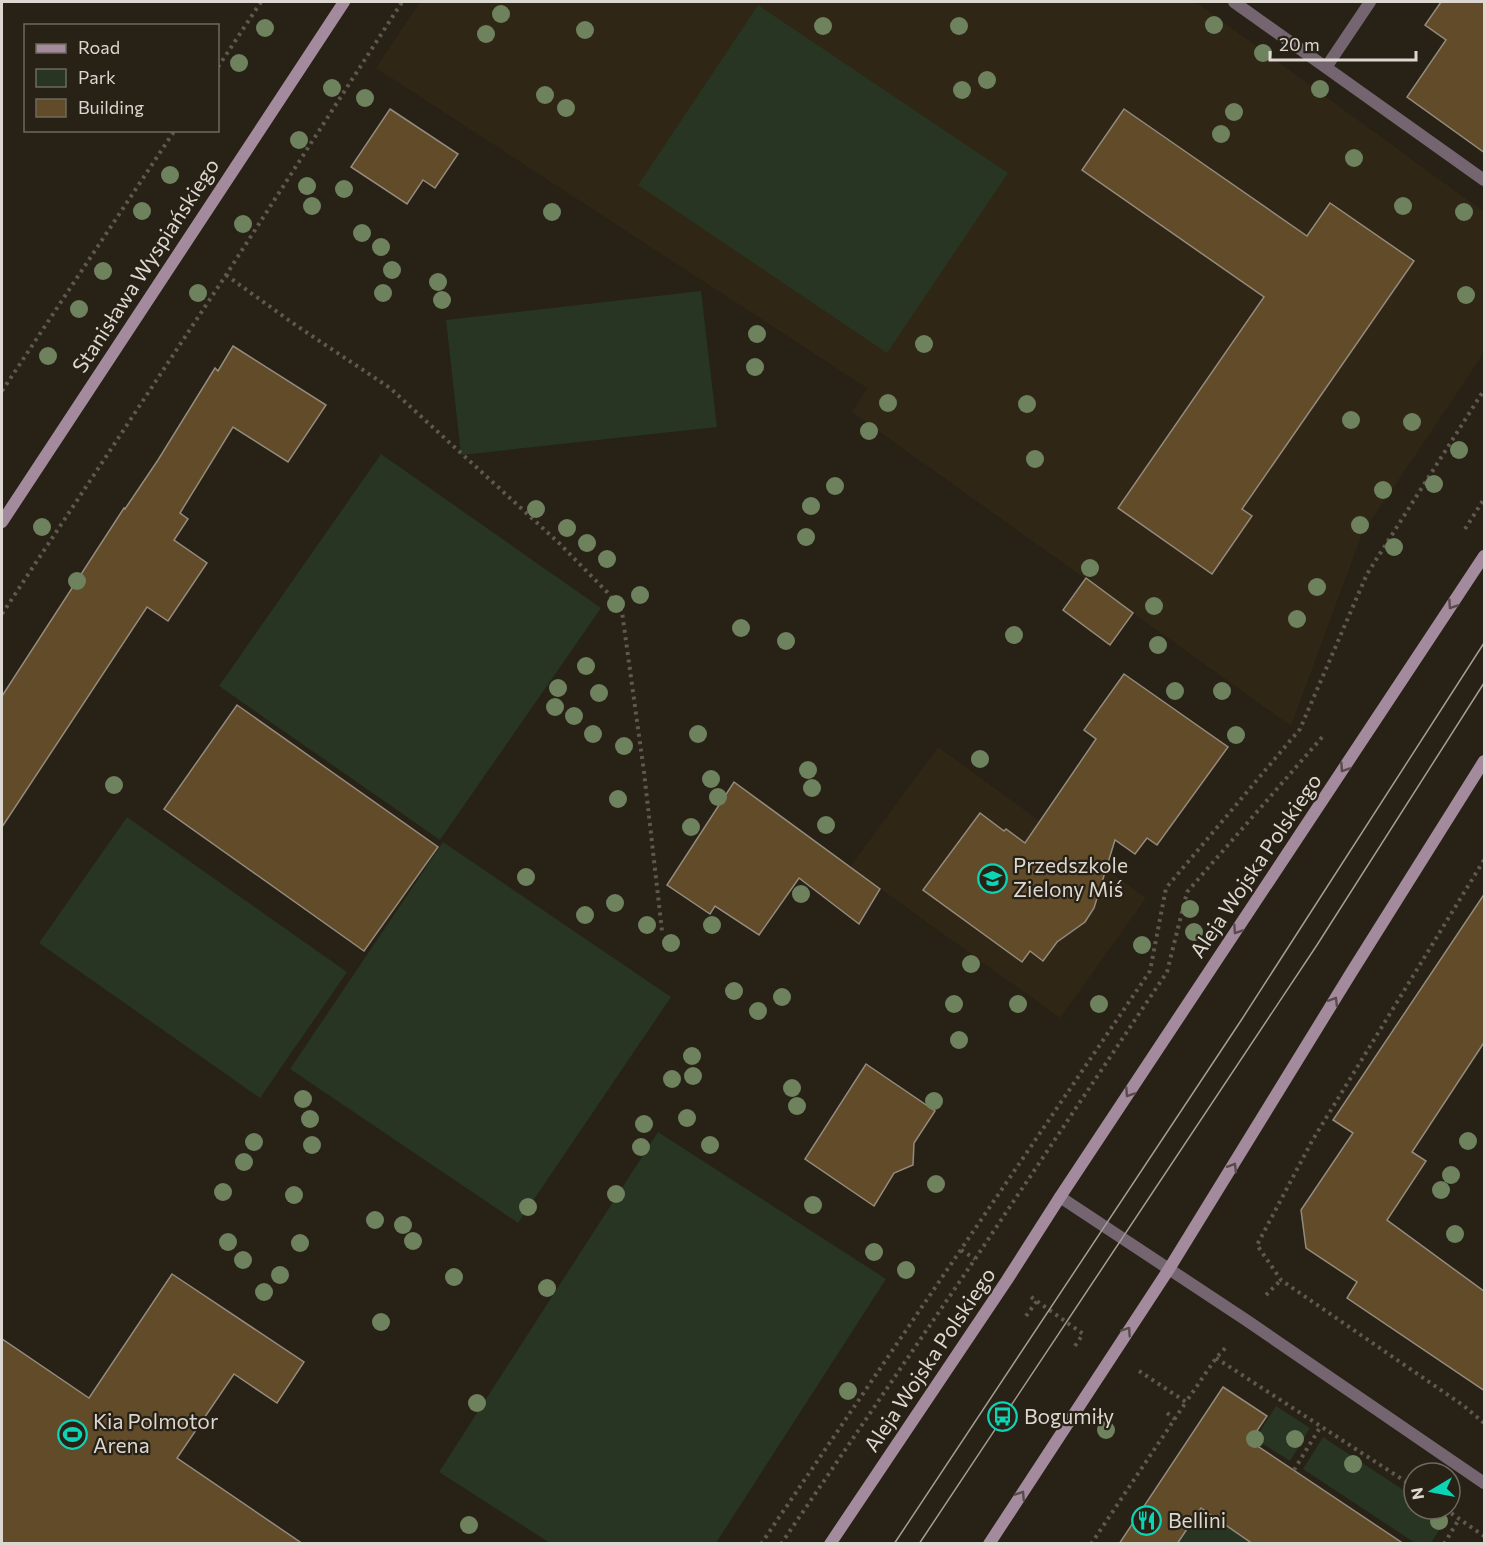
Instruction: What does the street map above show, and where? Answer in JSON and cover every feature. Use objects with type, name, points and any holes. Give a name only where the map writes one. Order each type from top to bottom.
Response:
[{"type":"main road","name":"Stanisława Wyspiańskiego","points":[[2,522],[344,2]]},
{"type":"main road","name":"Aleja Wojska Polskiego","points":[[830,1544],[1485,556]]},
{"type":"main road","points":[[989,1544],[1170,1269],[1351,973],[1485,761]]},
{"type":"street","points":[[1234,2],[1485,180]]},
{"type":"street","points":[[1327,66],[1370,2]]},
{"type":"street","points":[[1060,1197],[1485,1483]]},
{"type":"path","points":[[219,65],[261,2]]},
{"type":"path","points":[[2,614],[226,275],[402,2]]},
{"type":"path","points":[[2,391],[174,132]]},
{"type":"path","points":[[226,275],[390,388],[558,543],[608,592],[622,612],[644,772],[662,931]]},
{"type":"path","points":[[761,1544],[1150,971],[1166,888],[1300,729],[1367,574],[1485,390]]},
{"type":"path","points":[[1459,538],[1485,499]]},
{"type":"path","points":[[781,1544],[1167,972],[1187,892],[1312,747],[1332,728]]},
{"type":"path","points":[[1485,860],[1312,1141],[1257,1245],[1281,1280],[1464,1406],[1485,1423]]},
{"type":"path","points":[[961,1250],[981,1263]]},
{"type":"path","points":[[1261,1299],[1281,1280]]},
{"type":"path","points":[[1026,1294],[1093,1341]]},
{"type":"path","points":[[1026,1316],[1037,1301]]},
{"type":"path","points":[[1075,1346],[1083,1334]]},
{"type":"path","points":[[1091,1544],[1174,1419],[1216,1358],[1228,1345]]},
{"type":"path","points":[[1216,1358],[1402,1479]]},
{"type":"path","points":[[1131,1366],[1186,1402]]},
{"type":"path","points":[[1167,1413],[1174,1419]]},
{"type":"path","points":[[1294,1470],[1321,1426]]},
{"type":"path","points":[[1444,1544],[1458,1521]]},
{"type":"path","points":[[1462,1521],[1485,1536]]},
{"type":"shaded area","points":[[420,2],[1196,2],[1484,212],[1484,353],[1362,534],[1291,726],[852,412],[867,388],[376,68]]},
{"type":"shaded area","name":"Przedszkole Zielony Miś","points":[[938,747],[1146,898],[1060,1018],[850,867]]},
{"type":"green space","points":[[758,5],[1008,173],[887,353],[638,185]]},
{"type":"green space","points":[[701,291],[717,427],[461,455],[446,320]]},
{"type":"green space","points":[[381,454],[601,608],[440,840],[219,686]]},
{"type":"green space","points":[[127,817],[347,972],[260,1098],[39,943]]},
{"type":"green space","points":[[443,842],[671,997],[518,1223],[290,1069]]},
{"type":"green space","points":[[658,1132],[886,1279],[716,1543],[550,1543],[439,1472]]},
{"type":"green space","points":[[1276,1406],[1310,1428],[1290,1461],[1255,1439]]},
{"type":"green space","points":[[1323,1437],[1402,1489],[1402,1521],[1445,1521],[1431,1543],[1415,1543],[1303,1469]]},
{"type":"green space","points":[[1201,1508],[1253,1543],[1174,1544]]},
{"type":"building","points":[[1441,2],[1485,2],[1485,153],[1407,97],[1446,40],[1425,25]]},
{"type":"building","points":[[390,109],[458,154],[435,188],[423,180],[407,204],[351,167]]},
{"type":"building","points":[[1124,109],[1307,236],[1330,203],[1414,261],[1242,509],[1252,516],[1212,574],[1118,508],[1264,297],[1082,170]]},
{"type":"building","points":[[233,346],[326,405],[288,462],[233,427],[180,513],[188,519],[174,540],[207,563],[168,621],[147,607],[2,827],[2,696],[124,508],[158,460],[215,368],[218,371]]},
{"type":"building","points":[[1086,578],[1133,613],[1110,645],[1063,610]]},
{"type":"building","points":[[1124,674],[1228,747],[1157,845],[1147,838],[1135,854],[1115,840],[1094,908],[1085,922],[1057,942],[1043,961],[1030,951],[1022,962],[923,890],[980,813],[1025,843],[1096,739],[1084,730]]},
{"type":"building","points":[[237,705],[438,847],[364,951],[164,809]]},
{"type":"building","points":[[734,782],[880,889],[859,924],[799,878],[759,935],[715,906],[710,914],[667,885]]},
{"type":"building","points":[[1485,893],[1485,1041],[1412,1152],[1426,1161],[1387,1220],[1485,1292],[1485,1391],[1347,1298],[1357,1282],[1306,1248],[1301,1210],[1353,1133],[1333,1120]]},
{"type":"building","points":[[866,1064],[935,1111],[914,1143],[913,1165],[894,1173],[874,1206],[805,1159]]},
{"type":"building","name":"Kia Polmotor Arena","points":[[172,1274],[304,1362],[277,1403],[234,1374],[177,1458],[303,1544],[2,1544],[2,1339],[89,1398]]},
{"type":"building","points":[[1223,1387],[1267,1416],[1250,1441],[1404,1544],[1253,1544],[1201,1508],[1177,1544],[1119,1544]]},
{"type":"tram line","points":[[894,1544],[1242,1019],[1484,643]]},
{"type":"tram line","points":[[919,1544],[1317,945],[1484,683]]},
{"type":"place","name":"Przedszkole Zielony Miś","points":[[992,878]]},
{"type":"place","name":"Bogumiły","points":[[1003,1417]]},
{"type":"place","name":"Kia Polmotor Arena","points":[[72,1434]]},
{"type":"place","name":"Bellini","points":[[1147,1521]]}]
